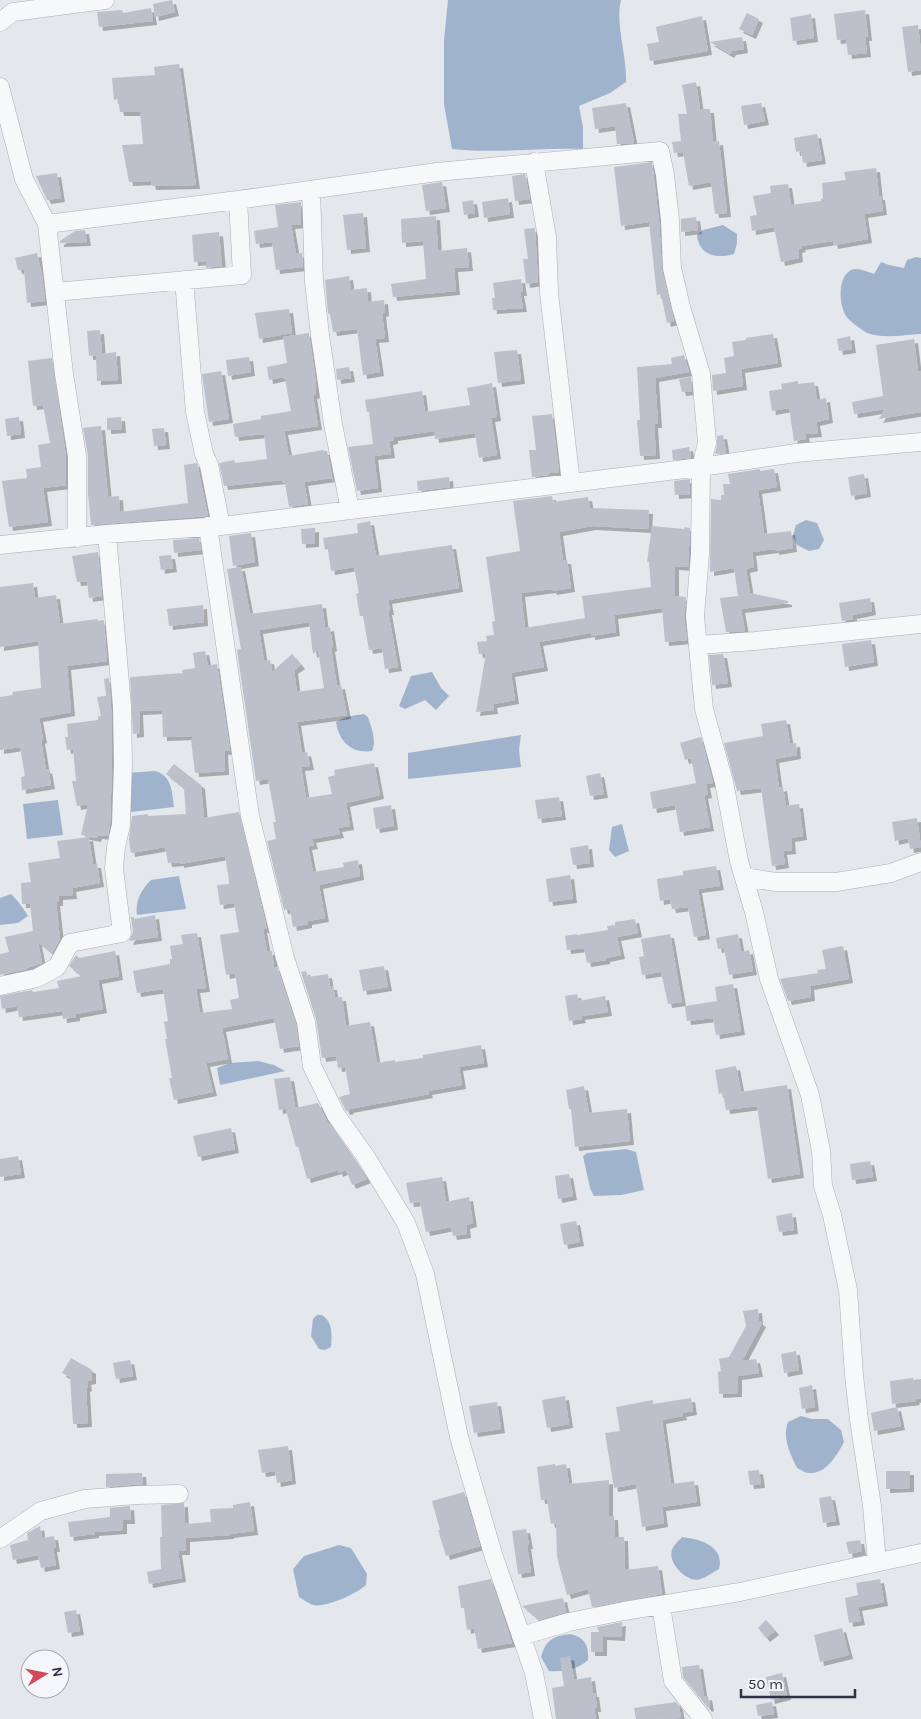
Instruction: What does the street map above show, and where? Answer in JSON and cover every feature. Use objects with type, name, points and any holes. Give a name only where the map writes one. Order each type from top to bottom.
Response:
[{"type":"street","points":[[0,22],[13,12],[105,0]]},
{"type":"street","points":[[0,87],[24,179],[47,224],[64,374],[77,456],[77,538]]},
{"type":"street","points":[[47,224],[437,172],[660,150],[669,211],[672,268],[681,307],[701,374],[707,443],[701,467],[700,554],[696,616],[704,708],[724,782],[739,861],[769,979],[810,1095],[821,1151],[822,1186],[832,1215],[848,1290],[856,1393],[872,1506],[877,1562]]},
{"type":"street","points":[[534,162],[546,236],[549,293],[571,483]]},
{"type":"street","points":[[311,190],[314,282],[320,335],[333,424],[350,510]]},
{"type":"street","points":[[55,292],[242,275],[238,200]]},
{"type":"street","points":[[184,280],[195,412],[204,454],[209,466],[250,816],[285,958],[306,1022],[312,1066],[336,1115],[366,1157],[406,1223],[425,1274],[459,1437],[493,1554],[534,1672],[544,1719]]},
{"type":"street","points":[[0,545],[107,534],[215,526],[701,467],[796,453],[921,442]]},
{"type":"street","points":[[0,986],[37,978],[57,967],[70,943],[122,933],[114,868],[121,825],[122,706],[107,534]]},
{"type":"street","points":[[698,645],[921,624]]},
{"type":"street","points":[[744,877],[776,882],[836,882],[891,873],[921,862]]},
{"type":"street","points":[[0,1539],[41,1511],[85,1499],[179,1494]]},
{"type":"street","points":[[522,1636],[569,1622],[740,1592],[921,1553]]},
{"type":"street","points":[[661,1606],[673,1681],[703,1719]]},
{"type":"water","points":[[448,0],[621,0],[619,19],[626,82],[610,93],[579,106],[583,127],[583,149],[485,151],[452,149],[444,104],[444,40]]},
{"type":"water","points":[[723,225],[737,234],[734,254],[715,256],[705,252],[698,242],[697,235],[703,230]]},
{"type":"water","points":[[916,257],[921,258],[921,334],[873,335],[865,332],[848,318],[841,299],[841,285],[846,274],[856,269],[874,274],[881,262],[904,268],[907,260]]},
{"type":"water","points":[[806,520],[817,523],[824,540],[819,549],[809,551],[797,545],[793,536],[796,525]]},
{"type":"water","points":[[432,672],[441,688],[449,696],[436,710],[425,700],[405,709],[399,706],[411,676]]},
{"type":"water","points":[[364,714],[368,717],[373,734],[374,743],[372,751],[358,751],[343,741],[336,722],[349,716]]},
{"type":"water","points":[[521,735],[519,750],[521,767],[408,779],[408,753]]},
{"type":"water","points":[[155,771],[161,773],[168,780],[172,790],[174,807],[131,812],[127,773]]},
{"type":"water","points":[[58,800],[63,835],[27,839],[23,804]]},
{"type":"water","points":[[622,824],[629,851],[615,857],[609,850],[612,827]]},
{"type":"water","points":[[179,876],[186,909],[137,915],[137,905],[140,896],[151,880]]},
{"type":"water","points":[[11,894],[28,916],[18,923],[0,925],[0,898]]},
{"type":"water","points":[[258,1061],[274,1065],[285,1071],[220,1085],[217,1068],[230,1063]]},
{"type":"water","points":[[626,1149],[636,1152],[644,1190],[621,1195],[594,1196],[590,1188],[583,1156],[587,1153]]},
{"type":"water","points":[[317,1315],[322,1315],[326,1318],[331,1329],[331,1347],[325,1350],[319,1349],[311,1336],[313,1319]]},
{"type":"water","points":[[801,1416],[812,1419],[828,1419],[841,1430],[844,1442],[830,1463],[814,1473],[807,1473],[797,1468],[786,1440],[788,1422]]},
{"type":"water","points":[[682,1537],[703,1542],[715,1549],[720,1561],[719,1569],[696,1580],[680,1571],[671,1555],[674,1546]]},
{"type":"water","points":[[339,1545],[351,1548],[367,1574],[366,1585],[348,1596],[333,1602],[319,1605],[310,1604],[299,1597],[293,1569],[304,1556]]},
{"type":"water","points":[[570,1634],[583,1640],[588,1650],[588,1660],[570,1670],[549,1671],[541,1657],[545,1647],[551,1640]]},
{"type":"building","points":[[172,0],[175,12],[155,17],[153,4]]},
{"type":"building","points":[[151,8],[153,21],[99,27],[97,12],[122,10],[123,13]]},
{"type":"building","points":[[865,10],[868,37],[865,37],[867,53],[848,55],[846,39],[837,40],[834,14]]},
{"type":"building","points":[[747,13],[759,19],[752,35],[739,29]]},
{"type":"building","points":[[811,14],[814,38],[793,41],[790,18]]},
{"type":"building","points":[[702,16],[708,51],[650,61],[647,44],[659,42],[656,27]]},
{"type":"building","points":[[918,25],[921,70],[908,72],[902,27]]},
{"type":"building","points":[[742,37],[744,49],[732,51],[730,54],[710,42]]},
{"type":"building","points":[[179,64],[196,185],[152,186],[151,181],[129,182],[122,145],[143,144],[140,112],[120,112],[118,99],[114,100],[112,78],[155,75],[154,67]]},
{"type":"building","points":[[696,82],[700,109],[710,109],[713,142],[719,141],[727,213],[715,214],[711,182],[689,186],[683,152],[674,153],[672,142],[681,141],[678,114],[687,114],[682,85]]},
{"type":"building","points":[[626,103],[634,143],[617,144],[615,126],[595,129],[592,108]]},
{"type":"building","points":[[761,103],[765,121],[744,125],[741,106]]},
{"type":"building","points":[[817,134],[822,160],[803,163],[801,151],[796,152],[794,138]]},
{"type":"building","points":[[652,162],[659,221],[662,270],[674,321],[667,323],[661,294],[657,295],[649,222],[621,226],[614,167]]},
{"type":"building","points":[[876,168],[879,196],[881,196],[883,211],[864,214],[868,239],[834,245],[833,241],[801,246],[802,248],[798,249],[799,258],[781,262],[774,227],[752,231],[750,216],[757,215],[753,196],[771,193],[770,186],[788,184],[791,205],[821,201],[823,198],[822,183],[846,180],[844,172]]},
{"type":"building","points":[[57,173],[61,198],[47,200],[36,176]]},
{"type":"building","points":[[525,174],[530,199],[515,201],[512,176]]},
{"type":"building","points":[[442,182],[446,208],[426,211],[422,185]]},
{"type":"building","points":[[508,198],[510,214],[484,218],[482,202]]},
{"type":"building","points":[[473,200],[475,213],[464,215],[462,202]]},
{"type":"building","points":[[301,202],[301,224],[291,225],[296,254],[302,253],[303,267],[276,270],[272,242],[256,244],[254,231],[278,227],[275,205]]},
{"type":"building","points":[[363,213],[366,248],[347,250],[343,215]]},
{"type":"building","points":[[436,216],[438,251],[467,248],[469,267],[454,268],[456,291],[393,297],[391,284],[426,279],[423,241],[402,243],[401,219]]},
{"type":"building","points":[[696,217],[698,230],[681,232],[681,219]]},
{"type":"building","points":[[535,228],[538,282],[526,284],[523,259],[528,259],[524,229]]},
{"type":"building","points":[[85,230],[87,242],[60,243],[60,241],[75,231]]},
{"type":"building","points":[[219,232],[222,266],[206,268],[206,261],[194,262],[192,235]]},
{"type":"building","points":[[37,253],[45,301],[27,303],[24,269],[18,270],[15,258]]},
{"type":"building","points":[[349,276],[351,290],[367,288],[368,302],[384,300],[385,312],[382,313],[385,338],[375,339],[380,372],[363,375],[357,329],[333,332],[330,314],[328,314],[325,280]]},
{"type":"building","points":[[521,279],[523,292],[520,292],[523,308],[493,310],[492,298],[495,298],[493,283]]},
{"type":"building","points":[[289,309],[292,333],[259,339],[255,313]]},
{"type":"building","points":[[100,330],[102,354],[116,352],[118,380],[97,381],[96,356],[99,355],[89,356],[87,331]]},
{"type":"building","points":[[309,333],[316,384],[316,394],[313,395],[318,426],[284,431],[289,456],[323,450],[327,451],[333,481],[332,478],[304,482],[308,504],[289,507],[285,483],[282,483],[282,480],[224,486],[219,463],[234,460],[235,463],[267,459],[264,434],[235,437],[233,424],[261,419],[261,416],[291,411],[285,379],[283,377],[269,380],[267,367],[287,363],[283,337]]},
{"type":"building","points":[[773,334],[778,363],[741,369],[743,386],[713,391],[712,375],[726,373],[724,358],[734,356],[732,342]]},
{"type":"building","points":[[850,336],[852,349],[839,351],[837,339]]},
{"type":"building","points":[[914,339],[918,371],[921,371],[921,412],[879,419],[885,409],[854,414],[852,402],[883,396],[876,345]]},
{"type":"building","points":[[517,350],[521,380],[498,383],[494,352]]},
{"type":"building","points":[[684,355],[689,372],[655,378],[658,424],[654,424],[656,455],[640,456],[637,420],[640,420],[637,367],[672,364],[671,358]]},
{"type":"building","points":[[249,357],[251,372],[228,376],[226,360]]},
{"type":"building","points":[[52,358],[66,457],[66,485],[43,488],[48,522],[9,527],[2,481],[27,478],[26,469],[41,467],[38,445],[50,443],[43,405],[33,406],[28,361]]},
{"type":"building","points":[[349,367],[351,378],[337,380],[336,369]]},
{"type":"building","points":[[221,371],[229,419],[209,422],[202,374]]},
{"type":"building","points":[[691,377],[692,391],[682,392],[679,379]]},
{"type":"building","points":[[798,381],[798,384],[814,382],[817,400],[826,398],[829,419],[816,422],[818,433],[805,434],[806,439],[794,441],[789,408],[772,411],[769,391],[782,389],[781,384]]},
{"type":"building","points":[[492,383],[497,417],[491,418],[497,455],[479,458],[475,433],[435,439],[434,431],[394,437],[394,440],[389,441],[391,454],[374,456],[378,488],[357,491],[348,447],[373,444],[369,412],[367,412],[365,400],[422,391],[425,412],[470,405],[467,388]]},
{"type":"building","points":[[552,414],[559,472],[532,477],[529,450],[536,450],[532,416]]},
{"type":"building","points":[[19,417],[21,434],[7,436],[5,419]]},
{"type":"building","points":[[121,417],[122,429],[107,430],[107,418]]},
{"type":"building","points":[[101,426],[108,497],[119,496],[120,512],[188,503],[184,465],[197,463],[208,516],[91,525],[88,493],[88,456],[83,428]]},
{"type":"building","points":[[164,428],[166,445],[154,446],[152,429]]},
{"type":"building","points":[[723,435],[726,453],[715,454],[717,436]]},
{"type":"building","points":[[689,447],[691,458],[673,460],[672,450]]},
{"type":"building","points":[[760,469],[760,471],[774,469],[777,487],[758,490],[764,534],[791,531],[793,548],[752,552],[754,567],[746,569],[750,593],[788,601],[788,603],[741,609],[745,631],[726,632],[720,598],[738,596],[734,568],[710,572],[711,499],[721,500],[721,495],[724,495],[723,484],[730,484],[728,474]]},
{"type":"building","points":[[864,474],[867,493],[851,496],[848,477]]},
{"type":"building","points":[[449,477],[450,487],[418,491],[417,481]]},
{"type":"building","points":[[690,479],[690,494],[675,495],[674,481]]},
{"type":"building","points":[[552,496],[553,502],[588,497],[590,508],[649,510],[648,529],[592,526],[559,532],[563,560],[567,560],[571,588],[521,593],[525,628],[585,618],[582,596],[651,587],[649,562],[647,562],[652,526],[684,529],[685,527],[690,528],[688,567],[675,566],[675,596],[686,597],[684,617],[687,640],[665,642],[662,608],[614,615],[616,632],[591,636],[591,633],[539,642],[544,667],[511,673],[515,700],[493,704],[494,710],[476,712],[486,653],[479,654],[477,642],[487,641],[486,636],[494,635],[492,622],[495,621],[486,557],[520,551],[513,501]]},
{"type":"building","points":[[370,521],[376,556],[452,545],[459,588],[388,600],[390,611],[388,611],[398,667],[385,669],[382,648],[369,650],[363,616],[360,616],[356,594],[359,593],[354,567],[331,571],[328,549],[325,550],[323,538],[358,533],[357,524]]},
{"type":"building","points":[[315,528],[315,543],[302,544],[301,529]]},
{"type":"building","points":[[251,533],[255,562],[233,566],[229,536]]},
{"type":"building","points":[[199,538],[201,550],[174,553],[173,540]]},
{"type":"building","points":[[98,552],[102,596],[89,598],[87,581],[77,582],[72,556]]},
{"type":"building","points":[[171,555],[173,568],[161,570],[159,556]]},
{"type":"building","points":[[241,567],[250,614],[322,604],[325,628],[330,627],[337,686],[341,685],[347,715],[297,722],[302,753],[307,752],[310,766],[301,767],[306,798],[332,794],[328,777],[335,775],[334,770],[374,763],[380,795],[346,803],[350,826],[338,828],[340,834],[312,839],[314,845],[308,846],[313,872],[344,867],[343,863],[358,860],[360,876],[319,885],[325,918],[308,921],[308,924],[293,927],[290,909],[284,910],[267,841],[276,839],[273,822],[276,822],[268,779],[256,781],[237,650],[241,649],[227,569]],"holes":[[[309,622],[313,654],[318,650],[324,688],[297,692],[294,670],[301,665],[292,654],[272,672],[270,660],[264,661],[259,630]]]},
{"type":"building","points":[[33,583],[35,598],[56,595],[60,624],[97,619],[98,621],[104,620],[107,661],[67,666],[71,712],[39,718],[46,770],[48,769],[51,785],[22,790],[21,777],[25,776],[20,747],[0,750],[0,697],[13,695],[12,692],[41,688],[38,641],[0,647],[0,587]]},
{"type":"building","points":[[870,598],[872,611],[853,615],[853,619],[842,621],[839,603]]},
{"type":"building","points":[[203,605],[204,622],[169,626],[167,609]]},
{"type":"building","points":[[871,640],[874,662],[845,667],[842,644]]},
{"type":"building","points":[[205,651],[208,666],[217,664],[230,750],[224,751],[225,771],[195,773],[191,740],[194,736],[163,737],[162,710],[139,711],[140,733],[133,734],[130,677],[183,673],[182,670],[195,668],[193,653]]},
{"type":"building","points":[[723,654],[728,683],[712,685],[709,655]]},
{"type":"building","points":[[109,678],[112,764],[110,824],[108,836],[98,835],[97,838],[81,835],[88,804],[77,806],[72,781],[76,781],[73,749],[67,750],[65,737],[68,737],[67,724],[98,720],[98,716],[101,716],[97,697],[106,696],[104,679]]},
{"type":"building","points":[[786,720],[790,744],[796,743],[797,755],[775,759],[779,788],[783,787],[786,806],[799,804],[803,836],[791,838],[792,850],[783,851],[785,864],[772,866],[761,788],[737,791],[724,743],[763,736],[761,724]]},
{"type":"building","points":[[701,737],[713,783],[706,784],[708,794],[704,795],[710,827],[680,832],[675,805],[653,809],[650,792],[696,783],[691,758],[685,760],[680,743]]},
{"type":"building","points":[[174,764],[201,785],[204,818],[239,812],[267,929],[263,929],[267,951],[272,951],[274,968],[277,967],[296,1024],[299,1046],[280,1049],[274,1018],[222,1028],[228,1059],[206,1063],[213,1092],[174,1100],[169,1078],[172,1078],[165,1039],[167,1039],[164,1022],[168,1021],[163,989],[137,993],[133,971],[170,964],[170,959],[172,959],[170,946],[183,944],[181,935],[197,933],[206,988],[196,989],[200,1013],[232,1009],[230,1000],[239,998],[235,973],[226,975],[220,935],[239,932],[234,903],[220,905],[217,885],[229,884],[225,856],[180,864],[180,862],[168,863],[165,847],[131,853],[129,839],[132,816],[186,814],[184,788],[166,774]]},
{"type":"building","points":[[600,773],[604,794],[590,796],[586,776]]},
{"type":"building","points":[[559,797],[562,816],[538,819],[535,800]]},
{"type":"building","points":[[391,805],[394,826],[376,829],[373,808]]},
{"type":"building","points":[[917,818],[921,847],[910,849],[908,838],[895,841],[892,822]]},
{"type":"building","points":[[89,837],[93,864],[97,864],[100,883],[72,888],[73,895],[59,896],[59,902],[56,902],[60,939],[52,953],[38,942],[42,963],[27,969],[0,975],[0,954],[9,952],[5,937],[33,931],[30,904],[22,904],[21,883],[31,882],[28,863],[60,858],[57,841]]},
{"type":"building","points":[[588,845],[590,863],[573,865],[570,848]]},
{"type":"building","points":[[716,866],[720,886],[698,889],[706,935],[694,937],[688,907],[672,909],[670,899],[660,901],[657,879],[683,875],[683,871]]},
{"type":"building","points":[[570,875],[573,899],[549,902],[546,879]]},
{"type":"building","points":[[155,915],[158,937],[129,941],[133,932],[131,917],[134,917],[134,919]]},
{"type":"building","points":[[635,919],[638,933],[617,937],[621,955],[587,963],[584,948],[567,950],[565,936],[608,930],[607,926],[615,925],[615,922]]},
{"type":"building","points":[[670,934],[682,1002],[668,1004],[661,972],[642,975],[639,957],[644,956],[641,939]]},
{"type":"building","points":[[738,934],[741,952],[749,950],[753,971],[729,975],[724,948],[718,949],[716,938]]},
{"type":"building","points":[[843,946],[849,979],[810,986],[811,997],[788,1001],[780,979],[818,973],[817,970],[826,969],[822,950]]},
{"type":"building","points":[[115,951],[119,976],[98,980],[103,1009],[76,1014],[76,1017],[63,1019],[62,1011],[19,1017],[17,1006],[2,1009],[0,996],[32,990],[33,992],[59,988],[57,981],[82,976],[69,966],[76,955],[79,958]]},
{"type":"building","points":[[384,966],[388,987],[363,991],[359,970]]},
{"type":"building","points":[[306,971],[308,977],[328,974],[335,998],[342,997],[346,1026],[370,1022],[377,1063],[423,1058],[423,1055],[481,1045],[484,1063],[459,1067],[462,1085],[428,1091],[429,1094],[346,1111],[339,1097],[350,1094],[345,1067],[338,1068],[336,1056],[322,1058],[316,1019],[301,972]]},
{"type":"building","points":[[733,984],[741,1031],[716,1035],[713,1018],[687,1021],[685,1006],[717,1001],[715,987]]},
{"type":"building","points":[[577,994],[579,1001],[605,996],[608,1012],[581,1016],[582,1019],[569,1021],[565,996]]},
{"type":"building","points":[[736,1066],[741,1092],[787,1085],[800,1174],[768,1179],[757,1106],[726,1110],[723,1093],[719,1094],[715,1070]]},
{"type":"building","points":[[290,1077],[295,1107],[279,1110],[274,1079]]},
{"type":"building","points":[[584,1086],[589,1113],[627,1109],[630,1141],[575,1147],[571,1109],[569,1109],[566,1090]]},
{"type":"building","points":[[318,1103],[327,1121],[367,1179],[352,1185],[346,1170],[339,1173],[338,1170],[307,1179],[286,1110]]},
{"type":"building","points":[[231,1128],[235,1149],[198,1157],[193,1136]]},
{"type":"building","points":[[18,1156],[21,1174],[0,1177],[0,1159]]},
{"type":"building","points":[[870,1161],[873,1177],[852,1180],[850,1164]]},
{"type":"building","points":[[569,1174],[573,1196],[558,1199],[555,1176]]},
{"type":"building","points":[[442,1177],[446,1202],[469,1197],[473,1223],[466,1225],[467,1234],[453,1236],[451,1227],[426,1232],[420,1202],[410,1203],[406,1183]]},
{"type":"building","points":[[792,1213],[794,1230],[779,1232],[776,1216]]},
{"type":"building","points":[[576,1221],[580,1242],[564,1245],[560,1224]]},
{"type":"building","points":[[758,1309],[759,1321],[762,1323],[742,1361],[756,1359],[759,1373],[738,1376],[738,1393],[719,1394],[718,1372],[721,1371],[719,1359],[729,1357],[746,1326],[743,1311]]},
{"type":"building","points":[[796,1351],[799,1370],[784,1373],[781,1354]]},
{"type":"building","points":[[71,1358],[92,1370],[92,1380],[87,1381],[88,1387],[86,1388],[88,1423],[73,1424],[70,1377],[62,1373]]},
{"type":"building","points":[[130,1360],[133,1376],[116,1379],[113,1363]]},
{"type":"building","points":[[913,1378],[913,1380],[921,1379],[921,1398],[915,1399],[916,1401],[892,1404],[890,1381]]},
{"type":"building","points":[[812,1385],[815,1407],[802,1409],[799,1388]]},
{"type":"building","points":[[565,1396],[569,1424],[547,1428],[542,1400]]},
{"type":"building","points":[[691,1398],[693,1411],[682,1413],[683,1416],[662,1420],[671,1484],[694,1481],[697,1502],[662,1507],[664,1523],[642,1527],[636,1484],[614,1488],[605,1433],[620,1431],[616,1407],[653,1400],[653,1404]]},
{"type":"building","points":[[497,1402],[501,1429],[474,1433],[469,1406]]},
{"type":"building","points":[[897,1407],[901,1426],[874,1431],[871,1413]]},
{"type":"building","points":[[288,1446],[292,1480],[277,1483],[275,1471],[262,1473],[258,1450]]},
{"type":"building","points":[[555,1464],[555,1466],[566,1464],[569,1484],[609,1480],[609,1516],[614,1516],[615,1537],[624,1537],[625,1570],[658,1566],[662,1594],[592,1607],[588,1589],[567,1595],[557,1557],[556,1523],[551,1524],[547,1500],[541,1500],[537,1467]]},
{"type":"building","points":[[759,1470],[761,1484],[750,1485],[748,1471]]},
{"type":"building","points":[[886,1471],[910,1471],[910,1488],[886,1489]]},
{"type":"building","points":[[142,1473],[143,1484],[106,1487],[106,1474]]},
{"type":"building","points":[[464,1492],[480,1546],[446,1556],[432,1501]]},
{"type":"building","points":[[831,1496],[836,1521],[823,1523],[819,1498]]},
{"type":"building","points":[[250,1502],[254,1531],[230,1535],[186,1538],[186,1551],[178,1551],[182,1578],[149,1584],[147,1572],[161,1569],[161,1505],[184,1503],[185,1524],[211,1522],[210,1509],[233,1508],[233,1505]]},
{"type":"building","points":[[130,1506],[131,1520],[123,1520],[123,1530],[95,1532],[95,1534],[70,1537],[68,1522],[110,1517],[110,1508]]},
{"type":"building","points":[[40,1526],[42,1538],[54,1536],[56,1548],[53,1548],[56,1565],[41,1568],[38,1555],[13,1560],[10,1545],[28,1540],[27,1533]]},
{"type":"building","points":[[526,1529],[531,1572],[518,1574],[512,1531]]},
{"type":"building","points":[[860,1540],[862,1551],[849,1554],[846,1542]]},
{"type":"building","points":[[491,1579],[512,1643],[478,1649],[474,1628],[467,1630],[458,1586]]},
{"type":"building","points":[[880,1579],[884,1602],[858,1607],[861,1621],[849,1623],[845,1598],[858,1595],[856,1583]]},
{"type":"building","points":[[563,1598],[566,1612],[539,1620],[522,1606]]},
{"type":"building","points":[[76,1610],[80,1631],[68,1633],[64,1612]]},
{"type":"building","points":[[766,1620],[775,1631],[766,1638],[758,1628]]},
{"type":"building","points":[[622,1622],[621,1637],[603,1636],[603,1652],[591,1652],[591,1632],[599,1632],[597,1627]]},
{"type":"building","points":[[842,1628],[849,1655],[820,1662],[814,1635]]},
{"type":"building","points":[[570,1656],[574,1680],[591,1677],[597,1708],[594,1708],[596,1719],[556,1719],[552,1688],[564,1686],[560,1658]]},
{"type":"building","points":[[699,1665],[704,1697],[708,1696],[710,1707],[708,1708],[683,1677],[682,1667]]},
{"type":"building","points":[[782,1673],[787,1696],[771,1700],[766,1677]]},
{"type":"building","points":[[676,1702],[679,1706],[681,1718],[636,1719],[634,1708]]},
{"type":"building","points":[[772,1702],[774,1714],[758,1716],[756,1705]]}]
